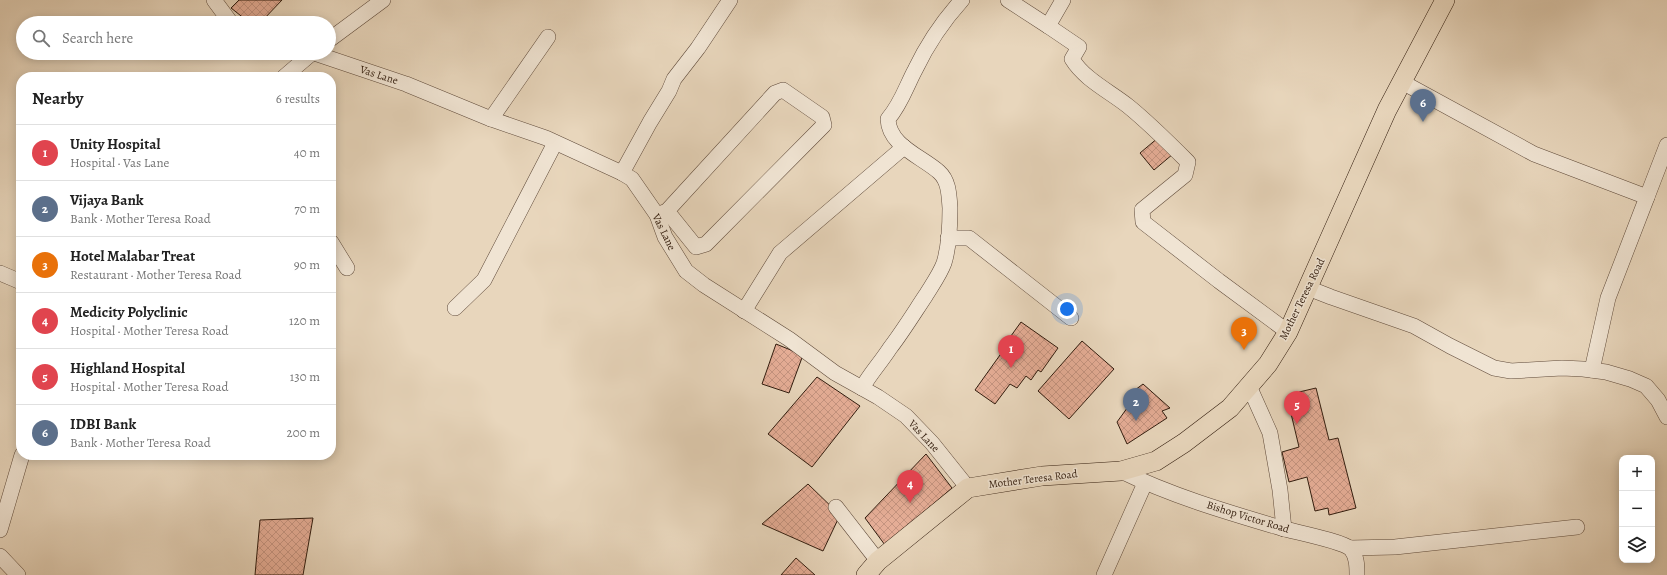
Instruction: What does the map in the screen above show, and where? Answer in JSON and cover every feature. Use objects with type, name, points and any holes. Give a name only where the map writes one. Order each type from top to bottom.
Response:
[{"type":"main road","name":"Mother Teresa Road","points":[[872,568],[968,488],[1042,476],[1121,471],[1156,460],[1184,443],[1230,408],[1268,364],[1288,332],[1387,110],[1445,0]]},
{"type":"street","points":[[214,0],[226,16]]},
{"type":"street","points":[[336,35],[383,0]]},
{"type":"street","points":[[622,173],[669,91],[674,79],[698,48],[730,0]]},
{"type":"street","points":[[862,388],[891,347],[942,268],[944,261],[948,238],[950,207],[947,182],[939,172],[904,147],[892,134],[888,127],[888,119],[897,108],[914,70],[933,37],[962,0]]},
{"type":"street","points":[[1008,0],[1079,47],[1072,59],[1078,69],[1128,106],[1188,162],[1186,175],[1142,210],[1143,222],[1288,332]]},
{"type":"street","points":[[1048,26],[1063,0]]},
{"type":"street","points":[[491,119],[548,37]]},
{"type":"street","points":[[290,72],[305,60]]},
{"type":"street","name":"Vas Lane","points":[[334,60],[406,84],[491,119],[555,143],[622,173],[632,180],[662,213],[665,237],[686,271],[704,285],[789,338],[835,373],[906,416],[932,443],[968,488]]},
{"type":"street","points":[[1402,82],[1534,154],[1647,197]]},
{"type":"street","points":[[783,90],[822,117],[824,125],[706,244],[696,247],[662,213],[775,93],[783,90]]},
{"type":"street","points":[[455,308],[484,280],[555,143]]},
{"type":"street","points":[[1592,370],[1608,298],[1667,145]]},
{"type":"street","points":[[744,311],[780,253],[904,147]]},
{"type":"street","points":[[948,238],[970,238],[1071,318]]},
{"type":"street","points":[[336,250],[347,268]]},
{"type":"street","points":[[0,273],[16,280]]},
{"type":"street","points":[[1308,288],[1414,326],[1494,368],[1511,370],[1562,368],[1592,370],[1606,372],[1630,379],[1646,386],[1658,400],[1667,417]]},
{"type":"street","points":[[1249,386],[1270,433],[1280,490],[1284,529]]},
{"type":"street","points":[[0,530],[21,460]]},
{"type":"street","name":"Bishop Victor Road","points":[[1121,471],[1145,483],[1241,516],[1321,538],[1350,548]]},
{"type":"street","points":[[1104,575],[1145,483]]},
{"type":"street","points":[[836,507],[872,568]]},
{"type":"street","points":[[1358,575],[1356,558],[1350,548],[1395,547],[1577,527]]},
{"type":"street","points":[[2,565],[18,575]]},
{"type":"building","points":[[239,0],[282,0],[267,16],[241,16],[231,8]]},
{"type":"building","points":[[1159,137],[1173,154],[1154,170],[1140,153]]},
{"type":"building","points":[[1021,322],[1058,348],[1041,372],[1038,370],[1031,380],[1026,376],[1017,388],[1010,384],[995,404],[975,390],[1005,348],[1003,347]]},
{"type":"building","points":[[1082,341],[1114,369],[1069,419],[1038,391]]},
{"type":"building","points":[[776,344],[803,355],[789,393],[762,384]]},
{"type":"building","points":[[817,377],[860,406],[812,467],[768,434]]},
{"type":"building","points":[[1143,384],[1170,408],[1162,411],[1167,418],[1127,444],[1117,422],[1133,400],[1131,393]]},
{"type":"building","points":[[1316,388],[1329,440],[1338,438],[1356,508],[1329,515],[1328,508],[1315,511],[1307,477],[1289,482],[1282,452],[1299,447],[1288,401],[1300,398],[1299,392]]},
{"type":"building","points":[[926,454],[952,488],[885,545],[865,518]]},
{"type":"building","points":[[808,484],[840,515],[823,551],[762,524]]},
{"type":"building","points":[[313,518],[303,575],[255,575],[260,520]]},
{"type":"building","points":[[796,558],[815,575],[781,575]]},
{"type":"place","name":"IDBI Bank","points":[[1423,122]]},
{"type":"place","name":"Hotel Malabar Treat","points":[[1244,350]]},
{"type":"place","name":"Unity Hospital","points":[[1011,368]]},
{"type":"place","name":"Vijaya Bank","points":[[1136,421]]},
{"type":"place","name":"Highland Hospital","points":[[1297,424]]},
{"type":"place","name":"Medicity Polyclinic","points":[[910,503]]}]
